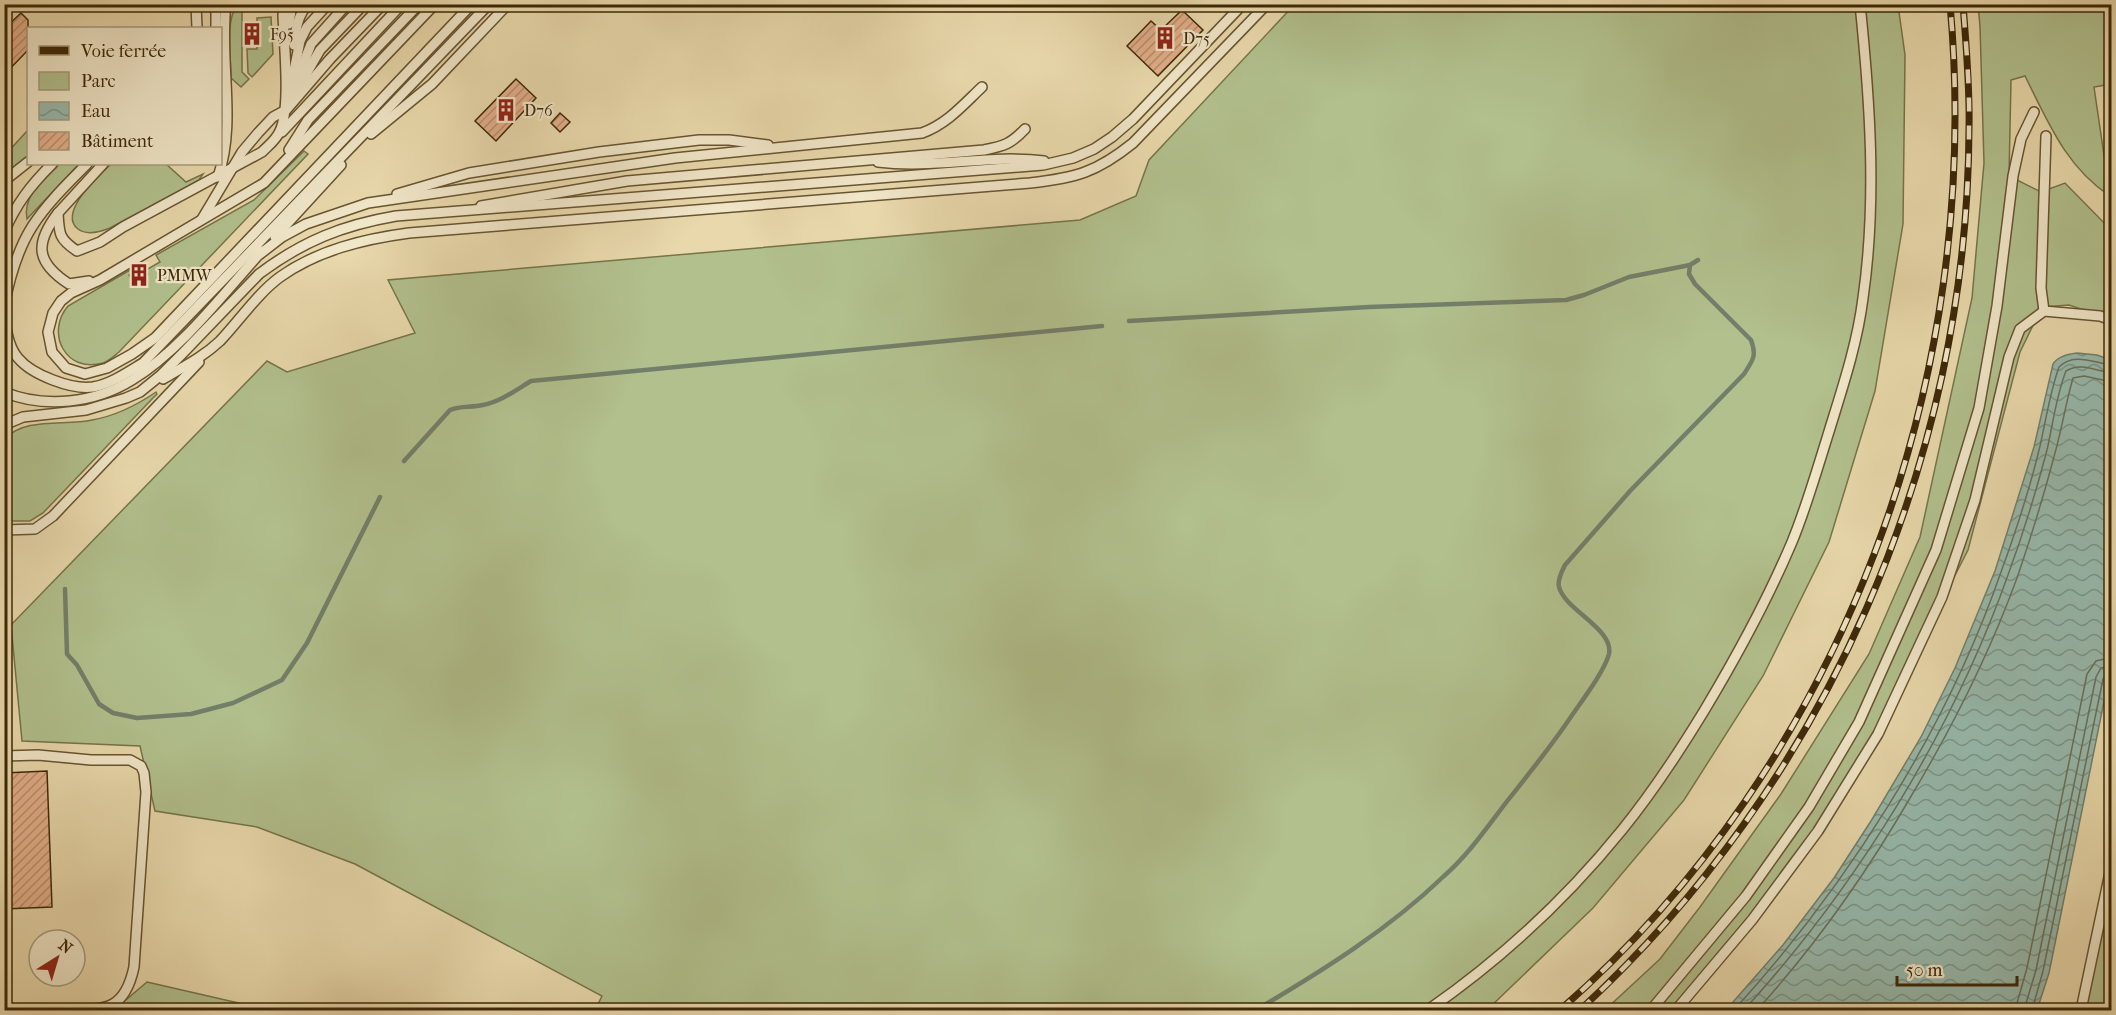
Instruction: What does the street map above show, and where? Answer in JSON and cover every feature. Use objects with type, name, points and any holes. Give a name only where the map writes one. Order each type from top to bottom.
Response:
[{"type":"lane","points":[[196,4],[196,27]]},
{"type":"lane","points":[[216,4],[216,27]]},
{"type":"lane","points":[[222,164],[225,155],[227,122],[226,4]]},
{"type":"lane","points":[[284,4],[286,110]]},
{"type":"lane","points":[[286,110],[289,16],[292,4]]},
{"type":"lane","points":[[286,110],[298,21],[308,4]]},
{"type":"lane","points":[[276,139],[286,110],[300,41],[307,27],[328,4]]},
{"type":"lane","points":[[286,110],[311,44],[347,4]]},
{"type":"lane","points":[[286,110],[320,50],[364,4]]},
{"type":"lane","points":[[199,222],[242,152],[258,133],[273,117],[286,110],[383,4]]},
{"type":"lane","points":[[58,213],[59,234],[77,251],[100,242],[123,227],[262,152],[402,4]]},
{"type":"lane","points":[[278,167],[308,120],[420,4]]},
{"type":"lane","points":[[435,4],[264,183],[100,280],[70,293],[61,301],[53,313],[48,332],[52,352],[66,368],[85,374],[106,368],[132,354],[154,338],[472,4]]},
{"type":"lane","points":[[4,319],[11,347],[18,358],[50,378],[71,386],[93,387],[121,376],[143,363],[489,4]]},
{"type":"lane","points":[[4,392],[48,403],[87,398],[133,380],[188,333],[370,134],[494,4]]},
{"type":"lane","points":[[370,134],[432,84],[508,4]]},
{"type":"lane","points":[[140,392],[169,367],[260,274],[297,248],[342,228],[369,221],[431,214],[1008,168],[1074,158],[1094,149],[1133,119],[1243,4]]},
{"type":"lane","points":[[4,530],[35,529],[53,516],[279,278],[339,248],[372,238],[409,233],[1066,179],[1113,160],[1134,143],[1267,4]]},
{"type":"lane","points":[[1428,1011],[1488,965],[1538,921],[1622,830],[1678,754],[1750,633],[1792,541],[1848,369],[1863,299],[1872,201],[1867,72],[1860,4]]},
{"type":"lane","points":[[368,203],[624,164],[744,152],[779,146],[922,133],[948,120],[982,87]]},
{"type":"lane","points":[[1650,1011],[1746,896],[1809,807],[1859,722],[1932,561],[1978,408],[1997,306],[2013,176],[2020,139],[2034,112]]},
{"type":"lane","points":[[276,139],[308,120]]},
{"type":"lane","points":[[431,214],[627,181],[984,150],[1005,146],[1025,129]]},
{"type":"lane","points":[[2044,311],[2041,288],[2046,136]]},
{"type":"lane","points":[[260,254],[282,237],[306,224],[469,173],[599,152],[699,140],[729,140],[779,146]]},
{"type":"lane","points":[[861,160],[899,165],[938,165],[1017,158],[1054,162]]},
{"type":"lane","points":[[4,181],[27,163]]},
{"type":"lane","points":[[4,232],[15,208],[26,192],[51,165]]},
{"type":"lane","points":[[4,306],[11,273],[27,233],[44,209],[86,165]]},
{"type":"lane","points":[[100,280],[69,284],[61,279],[45,261],[41,241],[46,228],[58,213],[102,165]]},
{"type":"lane","points":[[218,165],[218,177]]},
{"type":"lane","points":[[218,177],[222,165]]},
{"type":"lane","points":[[1676,1011],[1752,920],[1804,849],[1878,734],[1949,575],[1975,500],[2009,357],[2020,329],[2044,311],[2100,316],[2112,320]]},
{"type":"lane","points":[[163,344],[179,313]]},
{"type":"lane","points":[[4,425],[23,417],[86,410],[117,401],[140,392],[191,363],[218,342]]},
{"type":"lane","points":[[4,756],[38,755],[91,760],[122,759],[136,762],[144,773],[146,792],[132,979],[128,990],[113,1005],[105,1008],[62,1011]]},
{"type":"lane","points":[[2081,1011],[2112,863]]},
{"type":"green space","points":[[237,5],[242,5],[242,72],[249,79],[241,87],[231,78],[230,30],[233,12]]},
{"type":"green space","points":[[1294,5],[1898,5],[1905,55],[1903,224],[1875,391],[1829,542],[1763,676],[1684,800],[1593,908],[1487,1010],[595,1010],[602,996],[355,864],[257,827],[155,811],[140,746],[22,741],[11,625],[267,361],[287,372],[415,333],[388,280],[1080,220],[1136,196],[1149,160]]},
{"type":"green space","points":[[1978,5],[2111,5],[2111,84],[2094,87],[2110,196],[2081,171],[2070,157],[2050,127],[2025,76],[2011,80],[2009,176],[2041,192],[2065,183],[2111,230],[2111,319],[2069,305],[2042,307],[2020,352],[1968,550],[1849,780],[1792,865],[1679,1010],[1605,1010],[1660,959],[1781,794],[1869,654],[1920,537],[1972,298],[1984,163]]},
{"type":"green space","points":[[271,17],[273,54],[252,77],[248,73],[247,49],[257,49],[257,18]]},
{"type":"green space","points":[[27,131],[27,158],[5,176],[5,155]]},
{"type":"green space","points":[[304,151],[308,154],[119,352],[103,363],[90,365],[79,363],[63,349],[59,339],[59,328],[61,317],[68,306],[142,263],[144,267],[129,275],[133,282],[148,274],[146,270],[160,262],[156,255],[254,200]]},
{"type":"green space","points":[[59,165],[78,165],[27,219],[28,202],[42,182]]},
{"type":"green space","points":[[110,165],[167,165],[186,182],[203,174],[199,180],[110,228],[94,233],[78,229],[73,222],[76,204],[90,185]]},
{"type":"green space","points":[[156,392],[157,394],[43,513],[30,521],[5,521],[5,439],[13,432],[34,425],[81,422],[109,416],[133,406]]},
{"type":"green space","points":[[2111,858],[2111,1010],[2081,1010]]},
{"type":"green space","points":[[147,982],[269,1010],[114,1010]]},
{"type":"water","points":[[2077,353],[2097,355],[2111,360],[2111,667],[2049,973],[2037,1010],[1726,1010],[1783,945],[1834,878],[1921,737],[1955,668],[1995,571],[2034,447],[2053,364],[2060,357]]},
{"type":"building","name":"D75","points":[[1182,10],[1203,30],[1158,76],[1127,46],[1151,21],[1161,30]]},
{"type":"building","points":[[21,13],[28,20],[27,51],[4,75],[4,29]]},
{"type":"building","name":"D76","points":[[516,79],[536,98],[496,141],[475,121]]},
{"type":"building","points":[[560,113],[570,122],[560,132],[551,123]]},
{"type":"building","points":[[47,771],[52,907],[4,909],[4,773]]},
{"type":"waterway","points":[[1129,321],[1369,307],[1566,300],[1629,277],[1690,265],[1698,260]]},
{"type":"waterway","points":[[1256,1010],[1330,965],[1377,932],[1423,896],[1453,867],[1478,840],[1545,753],[1602,671],[1609,654],[1609,645],[1597,628],[1563,595],[1559,587],[1559,579],[1565,565],[1630,491],[1744,374],[1753,358],[1754,350],[1751,340],[1695,284],[1689,274],[1690,265]]},
{"type":"waterway","points":[[404,461],[450,410],[496,401],[531,381],[1102,326]]},
{"type":"waterway","points":[[65,589],[67,654],[77,665],[99,704],[113,713],[137,718],[191,714],[233,703],[282,680],[307,643],[380,497]]},
{"type":"railway","points":[[1560,1010],[1660,911],[1746,801],[1817,681],[1874,554],[1916,421],[1943,284],[1955,144],[1950,4]]},
{"type":"railway","points":[[1580,1010],[1667,921],[1744,824],[1810,720],[1866,610],[1910,494],[1942,375],[1962,252],[1969,128],[1968,66],[1963,4]]},
{"type":"place","name":"F95","points":[[252,34]]},
{"type":"place","name":"D75","points":[[1165,38]]},
{"type":"place","name":"D76","points":[[506,110]]},
{"type":"place","name":"PMMW","points":[[139,275]]}]
